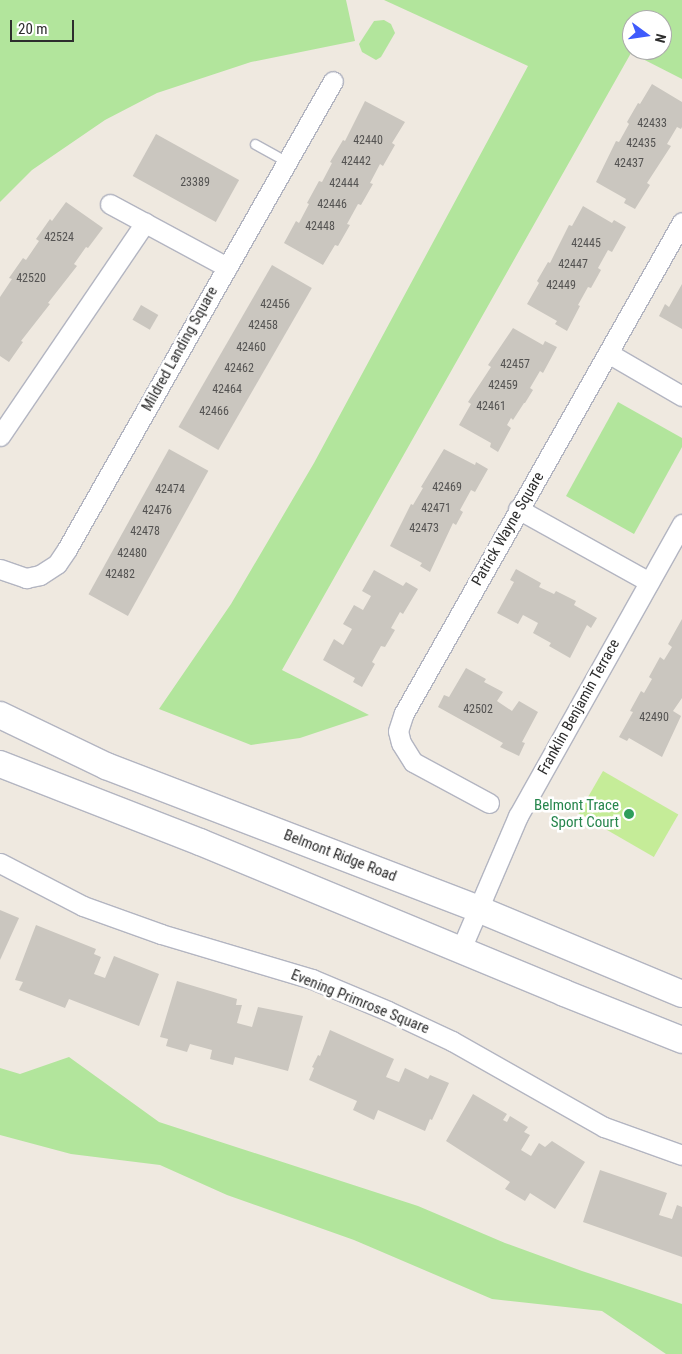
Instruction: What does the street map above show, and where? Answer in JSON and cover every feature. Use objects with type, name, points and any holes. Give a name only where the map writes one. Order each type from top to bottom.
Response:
[{"type":"main road","name":"Belmont Ridge Road","points":[[0,715],[106,766],[478,909],[682,994]]},
{"type":"main road","points":[[0,764],[200,842],[682,1040]]},
{"type":"street","name":"Mildred Landing Square","points":[[0,569],[26,578],[40,575],[57,564],[333,81]]},
{"type":"street","points":[[110,204],[227,267]]},
{"type":"street","name":"Patrick Wayne Square","points":[[489,803],[413,762],[401,744],[398,731],[404,713],[682,222]]},
{"type":"street","points":[[0,436],[145,223]]},
{"type":"street","points":[[608,353],[682,396]]},
{"type":"street","points":[[518,510],[649,582]]},
{"type":"street","name":"Franklin Benjamin Terrace","points":[[461,950],[518,816],[682,524]]},
{"type":"street","name":"Evening Primrose Square","points":[[0,863],[83,906],[161,934],[312,979],[388,1011],[452,1042],[604,1127],[682,1155]]},
{"type":"lane","points":[[255,144],[287,162]]},
{"type":"green space","points":[[0,0],[346,0],[355,41],[251,62],[157,93],[105,120],[32,170],[0,202]]},
{"type":"green space","points":[[384,0],[682,0],[682,79],[645,60],[672,60],[672,10],[622,10],[622,60],[627,60],[282,670],[369,715],[300,738],[251,745],[159,709],[231,604],[314,463],[528,66]]},
{"type":"green space","points":[[384,20],[391,24],[395,33],[381,57],[376,60],[362,52],[359,44],[374,21]]},
{"type":"green space","points":[[618,402],[682,438],[682,447],[634,534],[566,496]]},
{"type":"green space","name":"Belmont Trace Sport Court","points":[[603,771],[678,814],[654,857],[578,813]]},
{"type":"green space","points":[[69,1057],[159,1122],[418,1206],[505,1243],[682,1304],[682,1354],[666,1354],[602,1311],[492,1299],[354,1240],[227,1195],[160,1165],[71,1154],[0,1135],[0,1068],[20,1074]]},
{"type":"building","points":[[652,84],[682,102],[682,127],[681,129],[677,127],[667,144],[671,146],[647,183],[650,185],[635,209],[624,203],[626,199],[596,182],[616,141],[619,142],[629,124],[627,122]]},
{"type":"building","points":[[365,101],[405,122],[392,143],[395,145],[383,166],[380,164],[370,183],[373,184],[361,205],[358,204],[347,224],[350,225],[338,246],[335,245],[323,265],[284,243],[296,221],[299,223],[309,204],[307,203],[319,181],[322,182],[332,163],[330,162],[343,140],[345,141]]},
{"type":"building","points":[[156,134],[239,180],[216,222],[133,176]]},
{"type":"building","points":[[66,202],[103,228],[74,264],[77,266],[21,341],[23,342],[9,362],[0,356],[0,297],[12,279],[9,278],[23,258],[26,260],[39,241],[36,239],[50,219],[52,221]]},
{"type":"building","points":[[583,206],[612,223],[614,220],[626,227],[612,252],[608,250],[598,268],[601,270],[591,288],[588,287],[567,331],[555,324],[557,321],[527,304],[539,283],[537,281],[548,262],[550,263],[569,225],[572,226]]},
{"type":"building","points":[[272,265],[312,288],[218,450],[178,427]]},
{"type":"building","points":[[682,284],[682,329],[659,316],[665,304],[669,307]]},
{"type":"building","points":[[141,305],[158,315],[150,330],[132,320]]},
{"type":"building","points":[[513,328],[543,345],[545,341],[557,347],[543,373],[540,371],[530,388],[533,390],[525,403],[507,425],[511,428],[498,452],[490,447],[491,443],[459,425],[471,404],[468,402],[491,367],[488,365]]},
{"type":"building","points":[[169,449],[208,471],[128,616],[89,594]]},
{"type":"building","points":[[444,449],[475,465],[476,462],[488,469],[475,492],[471,490],[460,510],[463,512],[456,525],[453,523],[430,572],[420,566],[422,563],[390,546],[411,504],[413,505],[423,488],[421,487]]},
{"type":"building","points":[[516,569],[541,583],[539,587],[554,594],[556,591],[576,601],[574,605],[597,618],[591,628],[587,625],[570,658],[549,646],[551,643],[533,633],[538,623],[523,615],[518,624],[497,613],[514,582],[510,580]]},
{"type":"building","points":[[374,570],[403,586],[406,582],[418,589],[403,614],[400,612],[391,628],[395,630],[385,647],[381,646],[372,662],[375,664],[362,687],[353,682],[355,678],[323,660],[334,639],[343,645],[352,629],[343,624],[354,605],[363,610],[371,596],[362,591]]},
{"type":"building","points":[[682,619],[682,698],[673,711],[681,716],[662,757],[629,738],[627,741],[619,737],[633,712],[630,711],[641,691],[644,693],[652,679],[649,677],[660,657],[664,660],[672,647],[668,644]]},
{"type":"building","points":[[466,668],[486,679],[484,682],[503,692],[497,701],[512,711],[519,701],[538,712],[522,742],[525,743],[519,756],[500,747],[503,743],[438,707],[444,695],[449,697]]},
{"type":"building","points":[[0,910],[19,918],[0,960]]},
{"type":"building","points":[[36,925],[96,949],[94,954],[101,957],[94,974],[105,978],[114,956],[159,974],[139,1026],[69,999],[65,1008],[19,990],[23,982],[15,980]]},
{"type":"building","points":[[177,981],[237,999],[236,1005],[242,1005],[237,1023],[252,1027],[258,1007],[303,1016],[288,1071],[235,1057],[233,1065],[210,1059],[212,1050],[190,1044],[187,1052],[166,1046],[168,1039],[160,1037]]},
{"type":"building","points":[[330,1030],[394,1059],[386,1077],[399,1082],[405,1068],[428,1079],[430,1075],[449,1083],[425,1131],[378,1110],[374,1120],[353,1110],[357,1101],[309,1080],[314,1068],[312,1067],[318,1055],[320,1056]]},
{"type":"building","points":[[473,1094],[507,1114],[503,1120],[507,1122],[510,1116],[528,1127],[524,1132],[530,1135],[521,1150],[531,1156],[539,1143],[545,1147],[552,1141],[585,1162],[555,1209],[530,1193],[525,1201],[505,1189],[510,1182],[446,1141]]},
{"type":"building","points":[[600,1170],[667,1193],[659,1215],[672,1219],[677,1205],[682,1207],[682,1257],[583,1222]]},
{"type":"place","name":"Belmont Trace Sport Court","points":[[629,814]]}]
